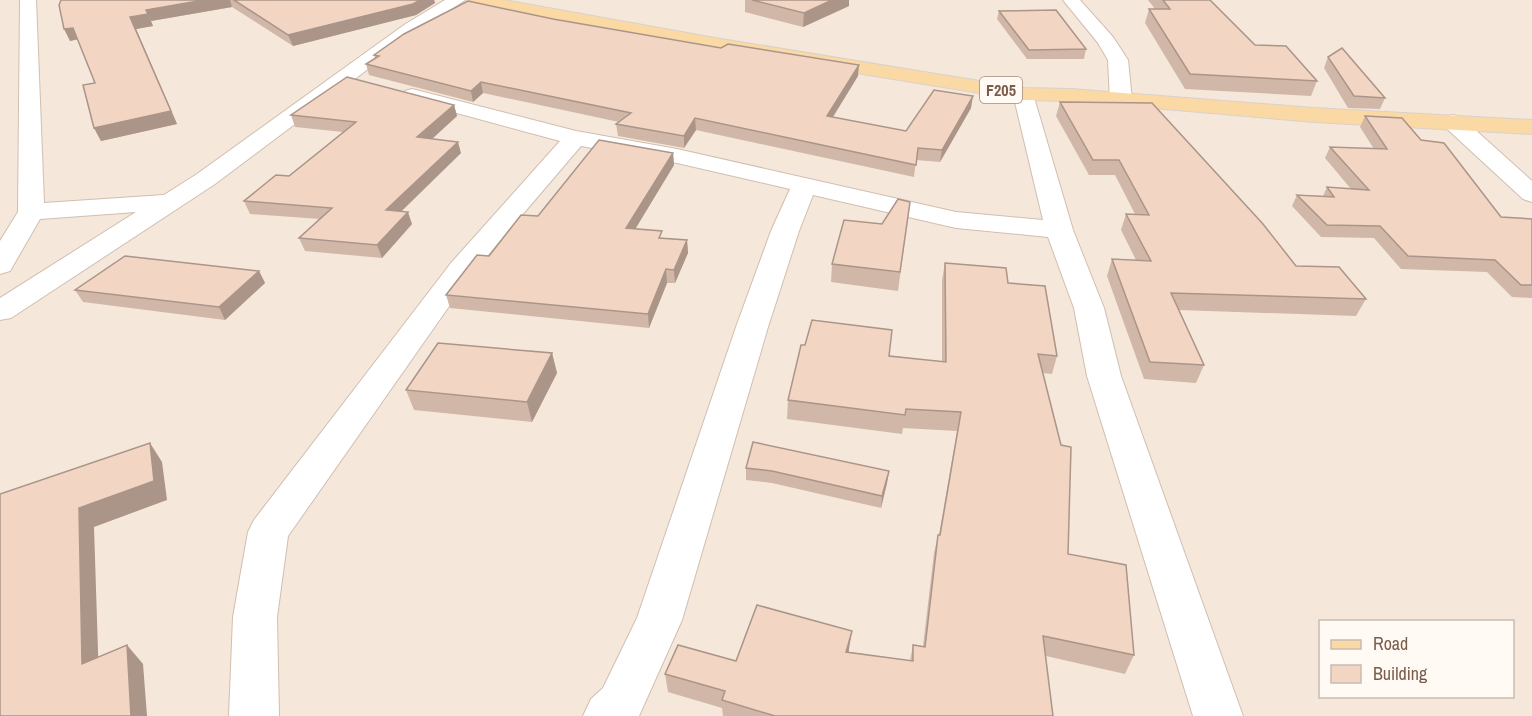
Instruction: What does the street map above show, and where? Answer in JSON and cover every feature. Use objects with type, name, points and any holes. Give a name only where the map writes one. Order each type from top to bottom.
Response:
[{"type":"main road","name":"F205","points":[[477,0],[715,44],[1023,94],[1314,115],[1532,127]]},
{"type":"street","points":[[0,265],[31,212],[28,0]]},
{"type":"street","points":[[0,311],[172,202],[369,84],[410,29],[457,0]]},
{"type":"street","points":[[1071,0],[1106,41],[1118,60],[1121,100]]},
{"type":"street","points":[[369,84],[575,138],[677,156],[956,220],[1059,230]]},
{"type":"street","points":[[1023,94],[1059,230],[1089,308],[1104,376],[1218,716]]},
{"type":"street","points":[[1453,122],[1532,194]]},
{"type":"street","points":[[254,716],[255,617],[268,532],[460,270],[575,138]]},
{"type":"street","points":[[608,716],[620,704],[659,620],[752,327],[785,231],[804,186]]},
{"type":"street","points":[[31,212],[172,202]]},
{"type":"shaded area","points":[[0,0],[1532,0],[1532,716],[0,716]]},
{"type":"building","points":[[61,0],[204,0],[146,10],[148,14],[130,17],[171,111],[94,128],[83,85],[95,83],[73,28],[64,29],[59,5]]},
{"type":"building","points":[[234,0],[420,0],[413,4],[288,35]]},
{"type":"building","points":[[752,0],[832,0],[804,13]]},
{"type":"building","points":[[1163,0],[1210,0],[1255,45],[1286,46],[1317,81],[1190,74],[1149,9],[1170,9]]},
{"type":"building","points":[[468,1],[553,19],[721,48],[728,44],[859,65],[827,116],[906,131],[934,90],[973,96],[942,150],[918,148],[916,165],[695,118],[684,136],[616,124],[631,113],[481,82],[471,91],[366,64],[379,56],[374,55],[404,34]]},
{"type":"building","points":[[1056,10],[1086,49],[1029,50],[999,11]]},
{"type":"building","points":[[1342,48],[1385,98],[1354,96],[1328,57]]},
{"type":"building","points":[[347,77],[454,105],[417,137],[458,142],[386,210],[408,212],[377,245],[299,238],[332,208],[244,201],[276,175],[289,176],[356,122],[291,115]]},
{"type":"building","points":[[1060,102],[1152,103],[1263,224],[1296,266],[1339,267],[1366,299],[1171,293],[1204,365],[1150,362],[1112,259],[1151,261],[1126,214],[1149,215],[1119,160],[1093,160]]},
{"type":"building","points":[[1365,116],[1402,118],[1421,140],[1444,143],[1501,217],[1532,219],[1532,285],[1521,285],[1495,260],[1408,256],[1380,226],[1327,225],[1297,195],[1334,197],[1327,187],[1369,190],[1330,147],[1387,149]]},
{"type":"building","points":[[599,140],[673,153],[626,228],[662,231],[659,238],[687,240],[674,270],[666,269],[648,314],[446,295],[477,255],[489,256],[521,215],[538,216]]},
{"type":"building","points":[[898,199],[910,202],[900,272],[832,264],[844,220],[882,224]]},
{"type":"building","points":[[125,256],[259,271],[219,307],[75,290]]},
{"type":"building","points":[[945,263],[1006,268],[1008,283],[1045,286],[1057,356],[1038,354],[1061,445],[1071,447],[1068,554],[1126,565],[1134,655],[1043,636],[1053,716],[775,716],[722,700],[725,691],[665,674],[678,645],[736,661],[757,605],[852,631],[846,652],[913,661],[913,645],[925,647],[938,535],[940,535],[961,412],[906,409],[905,415],[788,400],[801,345],[805,345],[812,320],[892,330],[889,356],[946,362]]},
{"type":"building","points":[[438,343],[552,353],[527,402],[406,390]]},
{"type":"building","points":[[753,442],[889,471],[882,496],[772,471],[746,468]]},
{"type":"building","points":[[150,443],[154,481],[79,508],[82,664],[127,645],[131,716],[0,716],[0,494]]}]
